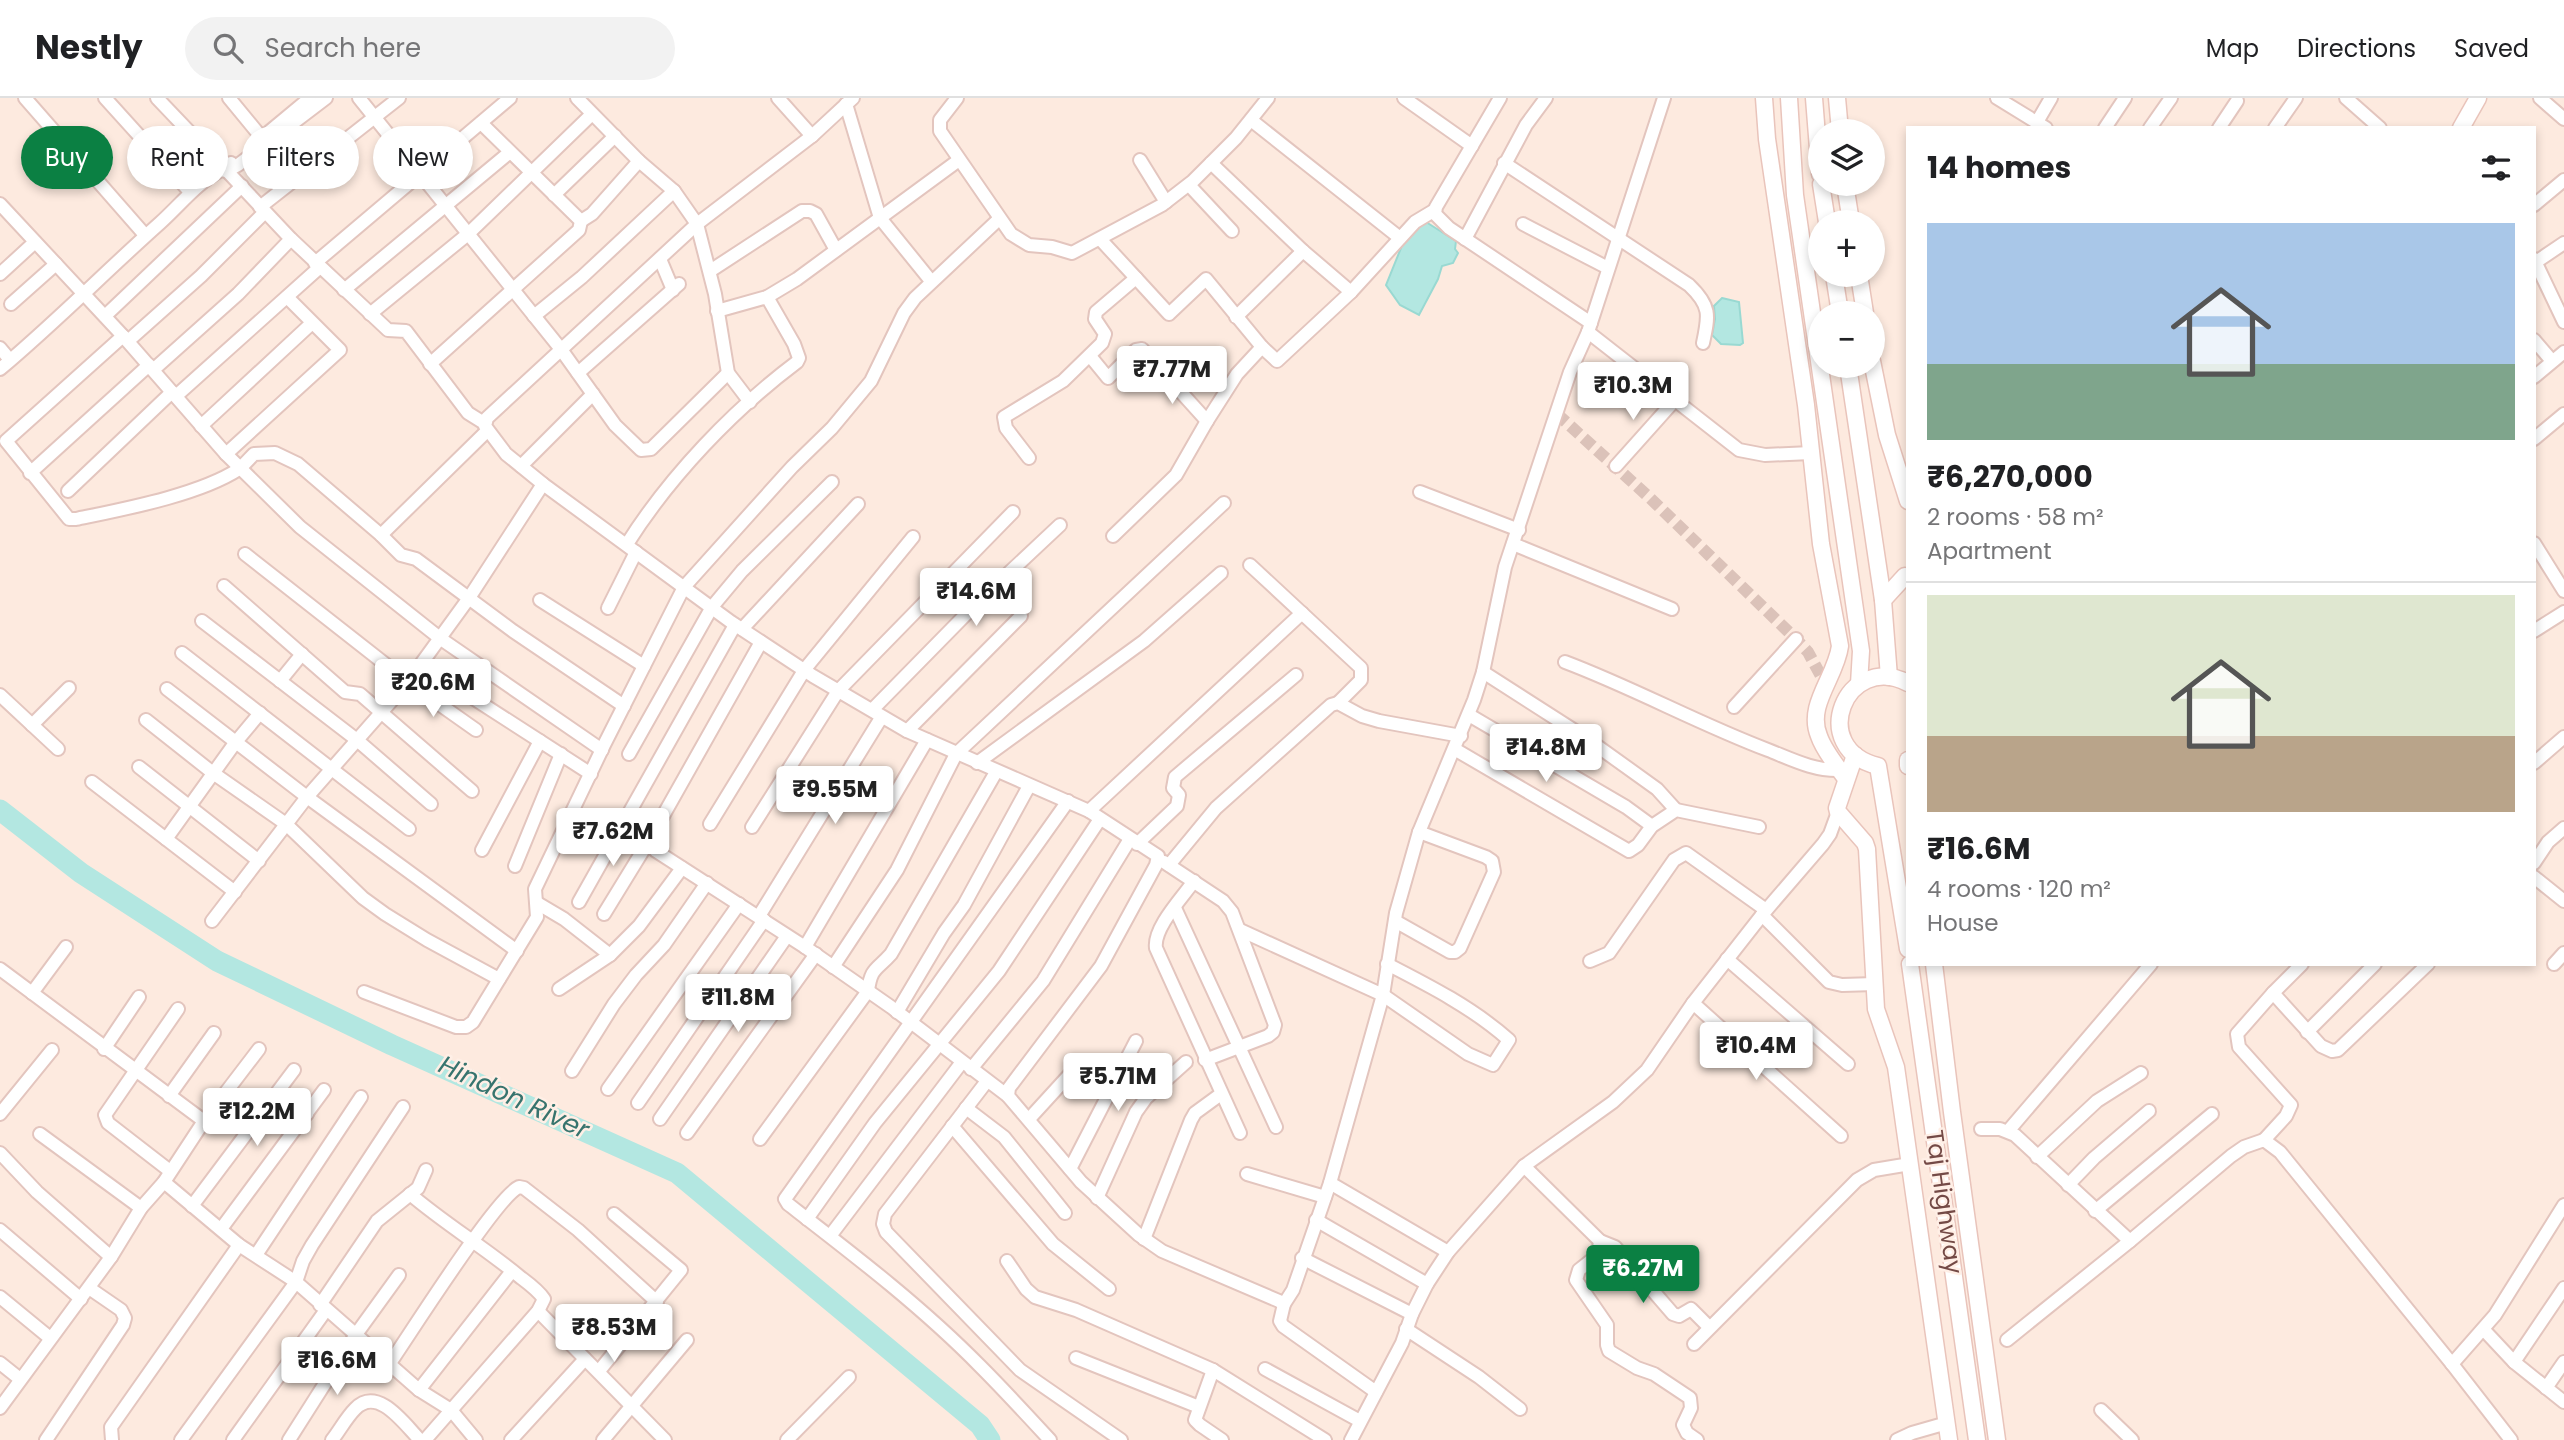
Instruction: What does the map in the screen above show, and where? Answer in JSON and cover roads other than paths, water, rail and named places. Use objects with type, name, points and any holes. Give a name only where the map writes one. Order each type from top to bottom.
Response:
[{"type":"main road","points":[[1764,98],[1767,139],[1806,405],[1821,544],[1840,646],[1839,657],[1817,705],[1816,727],[1820,740],[1843,775]]},
{"type":"main road","points":[[1789,98],[1795,195],[1860,651],[1859,684]]},
{"type":"main road","points":[[1814,98],[1816,119]]},
{"type":"main road","points":[[1837,98],[1839,119]]},
{"type":"main road","points":[[2462,126],[2478,98]]},
{"type":"main road","points":[[1850,378],[1882,600],[1889,677]]},
{"type":"main road","points":[[1875,378],[1887,435],[1906,495]]},
{"type":"main road","points":[[1882,600],[1906,578]]},
{"type":"main road","points":[[1906,682],[1889,677],[1873,678],[1859,684],[1847,696],[1839,719],[1845,743],[1855,755],[1878,766],[1906,937]]},
{"type":"main road","points":[[1855,755],[1843,775],[1838,812],[1861,836],[1867,849],[1876,1009],[1896,1067],[1950,1440]]},
{"type":"main road","name":"Taj Highway","points":[[1910,966],[1977,1440]]},
{"type":"main road","points":[[1934,966],[1997,1440]]},
{"type":"street","points":[[25,98],[145,235]]},
{"type":"street","points":[[105,98],[190,192]]},
{"type":"street","points":[[157,98],[224,167],[242,153]]},
{"type":"street","points":[[229,98],[252,126]]},
{"type":"street","points":[[228,171],[326,98]]},
{"type":"street","points":[[359,98],[382,126]]},
{"type":"street","points":[[400,98],[263,209],[209,268],[6,441],[63,513],[72,520],[150,503],[212,482],[240,468],[254,454],[268,452],[281,455],[304,468],[382,535],[401,555],[416,559],[624,706]]},
{"type":"street","points":[[473,130],[510,98]]},
{"type":"street","points":[[577,98],[639,161],[674,191],[697,224],[710,271],[728,373],[750,402]]},
{"type":"street","points":[[778,98],[812,136]]},
{"type":"street","points":[[957,98],[944,113],[939,125],[943,137],[999,219],[1011,234],[1029,245],[1052,247],[1072,253],[1166,202],[1189,185],[1251,120],[1268,98]]},
{"type":"street","points":[[1404,98],[1472,146]]},
{"type":"street","points":[[1100,239],[1169,314],[1206,279],[1262,347],[1277,360],[1352,292],[1419,218],[1435,210],[1500,98]]},
{"type":"street","points":[[1465,239],[1504,163],[1526,125],[1546,98]]},
{"type":"street","points":[[1376,1392],[1283,1326],[1280,1321],[1330,1183],[1383,995],[1395,921],[1419,832],[1469,715],[1483,672],[1505,567],[1570,372],[1590,327],[1664,98]]},
{"type":"street","points":[[1997,98],[2012,102],[2042,125],[2051,98]]},
{"type":"street","points":[[2106,126],[2125,98]]},
{"type":"street","points":[[2151,126],[2171,98]]},
{"type":"street","points":[[2276,126],[2296,98]]},
{"type":"street","points":[[2346,98],[2378,126]]},
{"type":"street","points":[[2540,98],[2564,119]]},
{"type":"street","points":[[275,126],[302,100]]},
{"type":"street","points":[[382,535],[486,427],[487,418],[560,348],[697,224],[812,136],[849,101],[880,218],[931,281]]},
{"type":"street","points":[[2220,126],[2237,102]]},
{"type":"street","points":[[370,314],[468,234],[592,114]]},
{"type":"street","points":[[1251,120],[1400,238]]},
{"type":"street","points":[[481,123],[581,221]]},
{"type":"street","points":[[554,195],[615,136]]},
{"type":"street","points":[[344,290],[510,152]]},
{"type":"street","points":[[718,311],[767,298],[959,160]]},
{"type":"street","points":[[1140,160],[1166,202]]},
{"type":"street","points":[[430,364],[574,235],[579,230],[581,221],[592,214],[639,161]]},
{"type":"street","points":[[1211,163],[1303,251],[1352,292]]},
{"type":"street","points":[[1504,163],[1689,285],[1702,297],[1708,314],[1703,343]]},
{"type":"street","points":[[105,316],[242,186],[228,173]]},
{"type":"street","points":[[2536,203],[2564,180]]},
{"type":"street","points":[[1189,185],[1232,231]]},
{"type":"street","points":[[0,369],[194,189]]},
{"type":"street","points":[[245,189],[291,239],[388,330],[406,331],[468,413],[486,427],[506,454],[738,627],[907,731],[1089,811],[1223,901],[1232,912],[1240,930],[1275,1026],[1268,1036],[1205,1060]]},
{"type":"street","points":[[68,491],[174,394],[287,297],[318,265],[403,189]]},
{"type":"street","points":[[432,189],[560,348],[626,437],[641,450],[647,451],[728,373]]},
{"type":"street","points":[[534,316],[582,277],[674,191]]},
{"type":"street","points":[[1,207],[105,316],[226,454],[300,527],[441,639],[602,750]]},
{"type":"street","points":[[1435,210],[1440,221],[1590,327],[1675,400],[1739,450],[1765,455],[1811,453]]},
{"type":"street","points":[[710,271],[802,211],[816,214],[836,250]]},
{"type":"street","points":[[364,992],[456,1027],[466,1027],[473,1022],[537,917],[535,889],[684,587],[792,467],[832,428],[871,381],[904,313],[931,281],[999,219]]},
{"type":"street","points":[[1523,224],[1608,268]]},
{"type":"street","points":[[30,473],[238,294],[291,239]]},
{"type":"street","points":[[0,274],[35,242]]},
{"type":"street","points":[[2536,259],[2564,243]]},
{"type":"street","points":[[1236,317],[1303,251]]},
{"type":"street","points":[[578,373],[676,287],[660,259]]},
{"type":"street","points":[[2536,262],[2564,322]]},
{"type":"street","points":[[11,304],[56,264]]},
{"type":"street","points":[[1029,458],[1006,428],[1004,417],[1063,381],[1090,356],[1105,338],[1095,319],[1096,312],[1136,278]]},
{"type":"street","points":[[226,454],[340,349],[287,297]]},
{"type":"street","points":[[608,608],[649,510],[706,444],[774,379],[797,362],[799,358],[794,344],[767,298]]},
{"type":"street","points":[[201,426],[312,323]]},
{"type":"street","points":[[2536,342],[2553,361]]},
{"type":"street","points":[[1114,536],[1176,475],[1237,374],[1262,347]]},
{"type":"street","points":[[0,348],[10,360]]},
{"type":"street","points":[[1090,356],[1108,378],[1136,350],[1142,349],[1207,421]]},
{"type":"street","points":[[2536,375],[2564,352]]},
{"type":"street","points":[[521,466],[593,394]]},
{"type":"street","points":[[1616,466],[1675,400]]},
{"type":"street","points":[[2536,437],[2564,414]]},
{"type":"street","points":[[629,754],[712,607],[743,571],[832,482]]},
{"type":"street","points":[[212,921],[307,797],[408,682],[441,639],[543,484]]},
{"type":"street","points":[[1420,492],[1519,530]]},
{"type":"street","points":[[833,967],[897,870],[957,754],[1224,503]]},
{"type":"street","points":[[579,902],[738,627],[858,504]]},
{"type":"street","points":[[752,827],[838,691],[1013,512]]},
{"type":"street","points":[[638,1103],[762,918],[876,714],[981,599],[1060,525]]},
{"type":"street","points":[[710,824],[805,669],[913,537]]},
{"type":"street","points":[[1513,544],[1672,609]]},
{"type":"street","points":[[2536,546],[2564,591]]},
{"type":"street","points":[[245,554],[408,682],[476,730]]},
{"type":"street","points":[[1008,1096],[1009,1088],[1101,966],[1164,861],[1216,808],[1361,680],[1361,668],[1250,565]]},
{"type":"street","points":[[977,763],[1144,641],[1221,573]]},
{"type":"street","points":[[224,586],[345,692],[360,694],[472,791]]},
{"type":"street","points":[[540,600],[644,666]]},
{"type":"street","points":[[2536,630],[2564,612]]},
{"type":"street","points":[[1089,811],[1302,613]]},
{"type":"street","points":[[907,731],[1021,616]]},
{"type":"street","points":[[202,621],[357,740],[431,804]]},
{"type":"street","points":[[1734,707],[1796,639]]},
{"type":"street","points":[[604,914],[650,839],[761,642]]},
{"type":"street","points":[[182,653],[409,829]]},
{"type":"street","points":[[280,681],[302,654]]},
{"type":"street","points":[[1565,662],[1608,678],[1743,741],[1814,768],[1843,775]]},
{"type":"street","points":[[1483,672],[1586,737],[1649,782],[1676,810],[1759,827]]},
{"type":"street","points":[[830,1236],[967,1066],[1043,981],[1134,842],[1177,806],[1179,795],[1173,788],[1175,777],[1296,675]]},
{"type":"street","points":[[440,704],[451,689],[456,687],[591,774]]},
{"type":"street","points":[[32,725],[69,688]]},
{"type":"street","points":[[167,689],[307,797],[517,951]]},
{"type":"street","points":[[0,695],[58,749]]},
{"type":"street","points":[[1338,703],[1362,716],[1379,721],[1461,736]]},
{"type":"street","points":[[166,839],[260,713]]},
{"type":"street","points":[[1469,715],[1626,807],[1652,826]]},
{"type":"street","points":[[146,720],[286,824],[363,898],[427,940],[499,979]]},
{"type":"street","points":[[2536,761],[2564,737]]},
{"type":"street","points":[[687,1133],[810,951],[927,740]]},
{"type":"street","points":[[482,850],[540,741]]},
{"type":"street","points":[[1456,750],[1625,850],[1633,851],[1652,826],[1676,810]]},
{"type":"street","points":[[515,866],[561,754]]},
{"type":"street","points":[[139,767],[259,861]]},
{"type":"street","points":[[760,1139],[868,991],[870,974],[891,954],[996,772]]},
{"type":"street","points":[[92,782],[235,891]]},
{"type":"street","points":[[897,1012],[964,905],[1029,786]]},
{"type":"street","points":[[1050,1440],[979,1365],[930,1319],[785,1199],[1068,802]]},
{"type":"street","points":[[1351,1440],[1402,1343],[1412,1314],[1427,1284],[1448,1252],[1524,1166],[1629,1090],[1662,1051],[1693,1003],[1764,912],[1823,844],[1838,812]]},
{"type":"street","points":[[807,1219],[876,1123],[999,971],[1100,819]]},
{"type":"street","points":[[2536,860],[2548,842],[2564,828]]},
{"type":"street","points":[[1395,921],[1450,952],[1455,952],[1460,948],[1494,872],[1492,861],[1486,857],[1419,832]]},
{"type":"street","points":[[650,839],[651,846],[656,851],[762,918],[868,991],[1008,1096],[1097,1198],[1144,1239],[1162,1251],[1284,1304]]},
{"type":"street","points":[[1590,961],[1609,953],[1674,860],[1686,853],[1764,912],[1829,982],[1842,985],[1875,984]]},
{"type":"street","points":[[559,989],[610,955],[639,926],[682,867]]},
{"type":"street","points":[[2536,879],[2564,901]]},
{"type":"street","points":[[1194,881],[1155,939],[1156,948],[1240,1132]]},
{"type":"street","points":[[572,1071],[614,1004],[664,945],[707,883]]},
{"type":"street","points":[[537,903],[564,919],[610,955]]},
{"type":"street","points":[[608,1090],[739,904]]},
{"type":"street","points":[[1175,908],[1276,1127]]},
{"type":"street","points":[[1240,930],[1383,995],[1468,1054],[1493,1065],[1509,1040],[1492,1024],[1387,964]]},
{"type":"street","points":[[660,1119],[787,936]]},
{"type":"street","points":[[32,993],[66,947]]},
{"type":"street","points":[[2554,964],[2564,953]]},
{"type":"street","points":[[1727,959],[1848,1064]]},
{"type":"street","points":[[2009,1130],[2149,966]]},
{"type":"street","points":[[2007,1340],[2231,1156],[2264,1140],[2286,1116],[2291,1105],[2239,1047],[2237,1034],[2300,966]]},
{"type":"street","points":[[2307,1032],[2373,966]]},
{"type":"street","points":[[2273,993],[2326,1050],[2338,1050],[2425,966]]},
{"type":"street","points":[[0,969],[204,1121]]},
{"type":"street","points":[[104,1049],[139,997]]},
{"type":"street","points":[[1693,1003],[1841,1136]]},
{"type":"street","points":[[178,1009],[105,1115],[105,1119],[167,1176],[192,1206],[239,1245],[296,1282],[419,1390],[451,1410],[476,1440]]},
{"type":"street","points":[[169,1096],[214,1033]]},
{"type":"street","points":[[1070,1169],[1136,1041]]},
{"type":"street","points":[[0,1408],[111,1257],[141,1208],[259,1049]]},
{"type":"street","points":[[0,1114],[52,1051]]},
{"type":"street","points":[[1029,1119],[1082,1061]]},
{"type":"street","points":[[1097,1198],[1136,1112],[1146,1098],[1186,1062]]},
{"type":"street","points":[[192,1206],[294,1070]]},
{"type":"street","points":[[2037,1157],[2097,1101],[2141,1073]]},
{"type":"street","points":[[987,1081],[885,1214],[883,1224],[886,1232],[1020,1370],[1121,1440]]},
{"type":"street","points":[[220,1229],[324,1090]]},
{"type":"street","points":[[279,1091],[307,1114]]},
{"type":"street","points":[[1144,1239],[1191,1120],[1195,1113],[1221,1094]]},
{"type":"street","points":[[256,1255],[361,1097]]},
{"type":"street","points":[[181,1440],[296,1282],[312,1245],[403,1107]]},
{"type":"street","points":[[966,1108],[1004,1137],[1065,1213]]},
{"type":"street","points":[[2068,1185],[2094,1158],[2149,1111]]},
{"type":"street","points":[[2095,1211],[2212,1114]]},
{"type":"street","points":[[952,1126],[1053,1244],[1109,1289]]},
{"type":"street","points":[[1981,1129],[2009,1130],[2130,1241]]},
{"type":"street","points":[[40,1134],[141,1208]]},
{"type":"street","points":[[2264,1140],[2280,1152],[2511,1440]]},
{"type":"street","points":[[0,1153],[37,1192],[111,1257]]},
{"type":"street","points":[[1694,1344],[1857,1180],[1874,1170],[1910,1164]]},
{"type":"street","points":[[1524,1166],[1600,1241],[1615,1247],[1673,1314],[1679,1316],[1691,1309],[1709,1327]]},
{"type":"street","points":[[233,1440],[323,1307],[377,1221],[422,1183],[426,1170]]},
{"type":"street","points":[[1247,1174],[1325,1197]]},
{"type":"street","points":[[1330,1183],[1448,1252]]},
{"type":"street","points":[[390,1363],[473,1241],[510,1192],[519,1187],[524,1188],[578,1230],[657,1302]]},
{"type":"street","points":[[332,1440],[356,1407],[375,1401],[385,1406],[423,1440],[538,1311],[544,1299],[513,1270],[437,1218],[410,1194]]},
{"type":"street","points":[[2452,1364],[2484,1330],[2564,1205]]},
{"type":"street","points":[[598,1371],[680,1274],[681,1269],[614,1214]]},
{"type":"street","points":[[1316,1220],[1427,1284]]},
{"type":"street","points":[[0,1230],[81,1299]]},
{"type":"street","points":[[1600,1241],[1598,1255],[1579,1270],[1576,1280],[1608,1325],[1609,1351],[1637,1368],[1654,1374],[1690,1398],[1690,1408],[1683,1426],[1687,1433],[1697,1440]]},
{"type":"street","points":[[112,1440],[111,1427],[239,1245]]},
{"type":"street","points":[[1302,1258],[1412,1314]]},
{"type":"street","points":[[1007,1261],[1035,1297],[1076,1310],[1213,1370],[1325,1440]]},
{"type":"street","points":[[419,1390],[513,1270]]},
{"type":"street","points":[[289,1440],[357,1334],[399,1275]]},
{"type":"street","points":[[46,1440],[123,1325],[125,1318],[121,1310],[89,1288]]},
{"type":"street","points":[[2514,1362],[2564,1288]]},
{"type":"street","points":[[0,1297],[50,1338]]},
{"type":"street","points":[[538,1311],[665,1440]]},
{"type":"street","points":[[1406,1329],[1479,1377],[1520,1409]]},
{"type":"street","points":[[2484,1330],[2514,1362],[2564,1402]]},
{"type":"street","points":[[603,1440],[687,1340]]},
{"type":"street","points":[[1076,1358],[1199,1407]]},
{"type":"street","points":[[511,1440],[585,1359]]},
{"type":"street","points":[[2546,1388],[2564,1362]]},
{"type":"street","points":[[0,1363],[20,1378]]},
{"type":"street","points":[[1265,1369],[1360,1421]]},
{"type":"street","points":[[1213,1370],[1195,1420],[1222,1440]]},
{"type":"street","points":[[787,1440],[849,1377]]},
{"type":"street","points":[[2101,1410],[2132,1440]]},
{"type":"street","points":[[1897,1440],[1947,1423]]},
{"type":"water","points":[[1426,222],[1456,241],[1455,249],[1458,253],[1453,263],[1442,266],[1419,315],[1400,305],[1386,285],[1401,248],[1400,237]]},
{"type":"water","points":[[1722,298],[1739,302],[1743,343],[1740,345],[1721,344],[1712,335],[1714,306]]},
{"type":"waterway","name":"Hindon River","points":[[0,810],[81,873],[217,961],[392,1045],[677,1173],[980,1425],[990,1440]]},
{"type":"tunnel","points":[[1557,414],[1650,498],[1796,639],[1808,652],[1827,687]]}]
